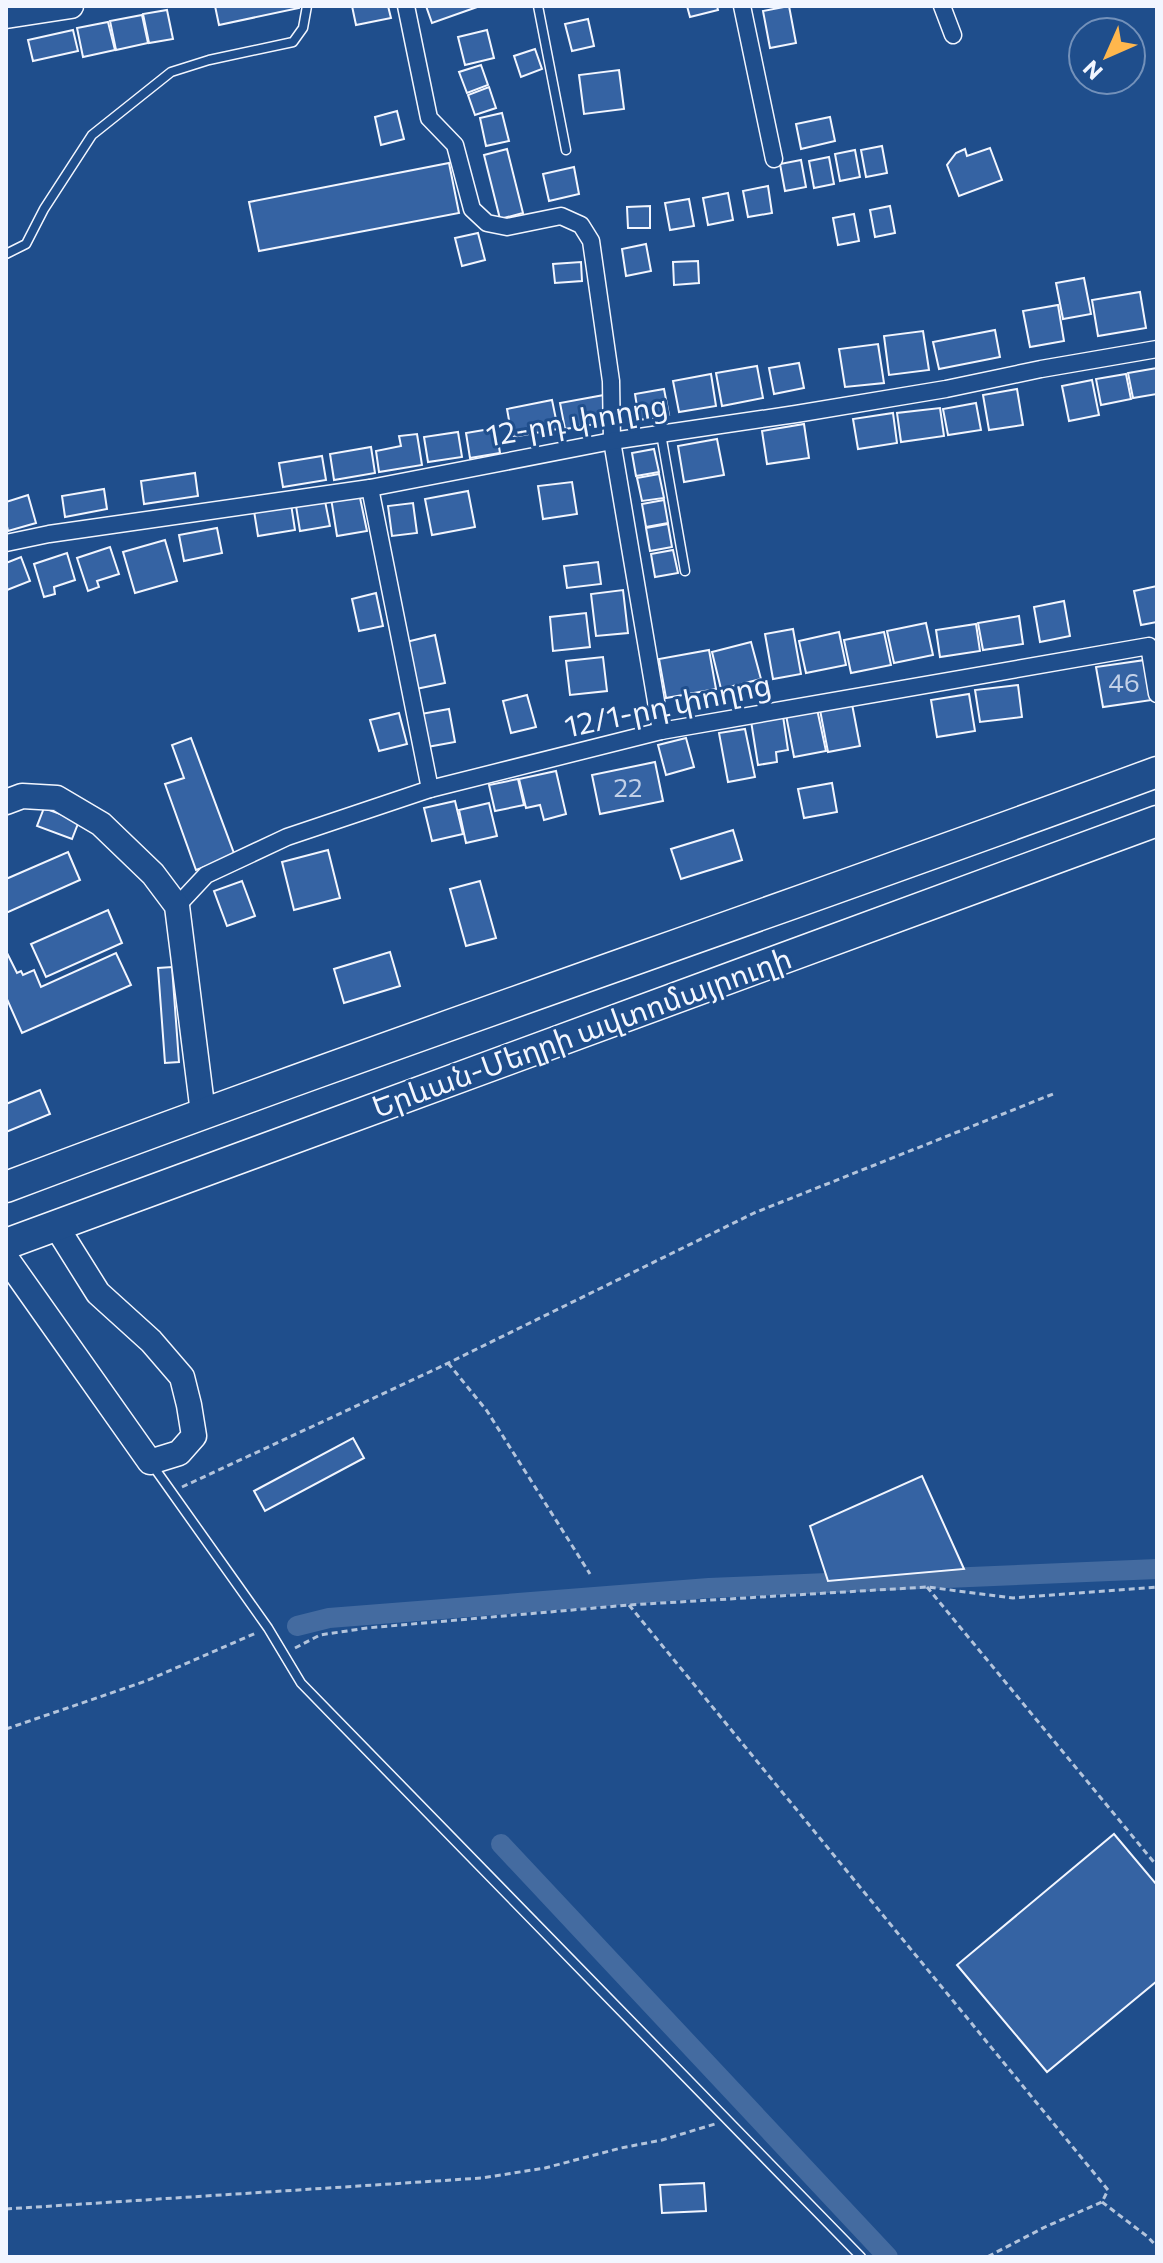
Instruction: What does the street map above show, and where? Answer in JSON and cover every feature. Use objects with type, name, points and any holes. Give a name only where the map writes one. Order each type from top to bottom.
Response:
[{"type":"highway","name":"Երևան-Մեղրի ավտոմայրուղի","points":[[6,1187],[203,1113],[1157,772]]},
{"type":"highway","name":"Երևան-Մեղրի ավտոմայրուղի","points":[[6,1244],[1157,821]]},
{"type":"street","points":[[6,16],[71,6]]},
{"type":"street","points":[[406,6],[429,118],[455,145],[472,209],[487,223],[507,227],[561,216],[581,225],[591,241],[611,381],[612,441],[661,731]]},
{"type":"street","points":[[742,6],[774,159]]},
{"type":"street","points":[[942,6],[953,35]]},
{"type":"street","name":"12-րդ փողոց","points":[[6,543],[49,534],[370,488],[612,441],[931,392],[1157,349]]},
{"type":"street","points":[[370,488],[430,789]]},
{"type":"street","name":"12/1-րդ փողոց","points":[[177,906],[206,875],[287,837],[430,789],[661,731],[1149,646],[1157,694]]},
{"type":"street","points":[[6,802],[22,796],[57,798],[101,824],[153,874],[177,906],[203,1113]]},
{"type":"street","points":[[6,1258],[150,1462],[179,1453],[194,1436],[182,1377],[151,1341],[98,1293],[56,1226]]},
{"type":"lane","points":[[6,254],[26,244],[44,209],[92,135],[171,72],[209,60],[293,42],[303,28],[307,6]]},
{"type":"lane","points":[[538,6],[566,150]]},
{"type":"lane","points":[[661,434],[685,571]]},
{"type":"lane","points":[[150,1462],[268,1628],[301,1683],[861,2257]]},
{"type":"path","points":[[172,1492],[448,1363],[754,1213],[1053,1094]]},
{"type":"path","points":[[448,1363],[487,1411],[590,1574]]},
{"type":"path","points":[[927,1587],[1157,1866]]},
{"type":"path","points":[[284,1653],[320,1635],[367,1628],[629,1605],[927,1587],[1013,1598],[1157,1587]]},
{"type":"path","points":[[629,1605],[1108,2190],[1102,2202],[987,2257]]},
{"type":"path","points":[[6,1729],[146,1681],[268,1628]]},
{"type":"path","points":[[6,2209],[482,2178],[545,2168],[662,2140],[727,2119]]},
{"type":"path","points":[[1102,2202],[1157,2247]]},
{"type":"building","points":[[215,6],[299,6],[299,8],[219,25]]},
{"type":"building","points":[[352,6],[388,6],[391,18],[356,25]]},
{"type":"building","points":[[426,6],[480,6],[432,23]]},
{"type":"building","points":[[687,6],[717,6],[718,10],[690,17]]},
{"type":"building","points":[[789,6],[796,43],[770,48],[763,11]]},
{"type":"building","points":[[167,10],[173,39],[149,43],[143,14]]},
{"type":"building","points":[[142,15],[148,43],[116,50],[110,21]]},
{"type":"building","points":[[588,19],[594,46],[572,51],[565,24]]},
{"type":"building","points":[[108,22],[115,50],[83,57],[77,28]]},
{"type":"building","points":[[73,30],[78,51],[33,61],[28,40]]},
{"type":"building","points":[[487,30],[494,58],[465,65],[458,37]]},
{"type":"building","points":[[535,49],[542,69],[521,77],[514,56]]},
{"type":"building","points":[[481,65],[488,85],[467,93],[459,72]]},
{"type":"building","points":[[619,70],[624,109],[584,114],[579,75]]},
{"type":"building","points":[[489,87],[496,108],[475,115],[468,95]]},
{"type":"building","points":[[397,111],[404,139],[381,145],[375,117]]},
{"type":"building","points":[[502,113],[509,141],[486,146],[480,118]]},
{"type":"building","points":[[830,117],[835,141],[801,149],[796,124]]},
{"type":"building","points":[[882,146],[887,173],[866,177],[861,150]]},
{"type":"building","points":[[990,148],[1002,180],[959,196],[947,165],[956,153],[965,149],[967,156]]},
{"type":"building","points":[[507,149],[523,213],[500,219],[484,155]]},
{"type":"building","points":[[855,150],[860,177],[840,181],[835,154]]},
{"type":"building","points":[[829,157],[834,184],[814,188],[809,161]]},
{"type":"building","points":[[801,160],[806,187],[785,191],[780,164]]},
{"type":"building","points":[[449,163],[459,213],[259,251],[249,202]]},
{"type":"building","points":[[574,167],[579,194],[549,201],[543,174]]},
{"type":"building","points":[[768,186],[772,213],[748,217],[743,191]]},
{"type":"building","points":[[728,193],[733,220],[708,225],[703,198]]},
{"type":"building","points":[[689,199],[694,226],[670,230],[665,203]]},
{"type":"building","points":[[650,206],[650,228],[628,228],[627,207]]},
{"type":"building","points":[[890,206],[895,233],[875,237],[870,210]]},
{"type":"building","points":[[854,214],[859,241],[838,245],[833,218]]},
{"type":"building","points":[[478,233],[485,260],[462,266],[455,238]]},
{"type":"building","points":[[646,244],[651,271],[626,276],[622,249]]},
{"type":"building","points":[[698,261],[699,283],[674,285],[673,262]]},
{"type":"building","points":[[581,262],[582,281],[555,283],[553,264]]},
{"type":"building","points":[[1084,278],[1091,314],[1063,319],[1056,283]]},
{"type":"building","points":[[1140,292],[1146,328],[1098,336],[1092,300]]},
{"type":"building","points":[[1058,305],[1064,341],[1030,347],[1023,311]]},
{"type":"building","points":[[995,330],[1000,357],[939,369],[933,342]]},
{"type":"building","points":[[923,331],[929,370],[889,375],[884,336]]},
{"type":"building","points":[[878,344],[884,383],[845,387],[839,349]]},
{"type":"building","points":[[799,363],[804,388],[774,394],[769,368]]},
{"type":"building","points":[[757,366],[763,398],[722,406],[716,373]]},
{"type":"building","points":[[1157,368],[1157,394],[1133,398],[1128,373]]},
{"type":"building","points":[[711,374],[716,406],[679,412],[673,381]]},
{"type":"building","points":[[1126,374],[1131,399],[1101,405],[1096,379]]},
{"type":"building","points":[[1092,380],[1099,415],[1069,421],[1062,386]]},
{"type":"building","points":[[664,389],[669,415],[639,420],[635,394]]},
{"type":"building","points":[[1017,389],[1023,425],[989,430],[983,395]]},
{"type":"building","points":[[604,395],[608,422],[565,429],[560,403]]},
{"type":"building","points":[[552,400],[558,429],[512,437],[507,409]]},
{"type":"building","points":[[976,403],[981,430],[948,435],[943,409]]},
{"type":"building","points":[[940,408],[944,436],[901,442],[897,413]]},
{"type":"building","points":[[893,413],[897,443],[858,449],[853,419]]},
{"type":"building","points":[[804,424],[809,458],[767,464],[762,431]]},
{"type":"building","points":[[496,428],[500,453],[470,458],[466,433]]},
{"type":"building","points":[[458,432],[462,457],[428,462],[424,437]]},
{"type":"building","points":[[417,434],[422,465],[379,472],[376,451],[401,446],[399,436]]},
{"type":"building","points":[[717,439],[724,475],[684,482],[678,446]]},
{"type":"building","points":[[371,447],[375,473],[334,480],[330,454]]},
{"type":"building","points":[[654,449],[659,472],[636,476],[632,453]]},
{"type":"building","points":[[322,456],[326,480],[283,487],[279,463]]},
{"type":"building","points":[[195,473],[198,496],[144,504],[141,481]]},
{"type":"building","points":[[659,474],[664,498],[642,501],[637,478]]},
{"type":"building","points":[[572,482],[577,514],[543,519],[538,486]]},
{"type":"building","points":[[104,489],[107,509],[65,517],[62,496]]},
{"type":"building","points":[[468,491],[475,527],[432,535],[425,499]]},
{"type":"building","points":[[359,493],[367,531],[337,536],[331,498]]},
{"type":"building","points":[[28,495],[36,523],[8,531],[6,502]]},
{"type":"building","points":[[664,500],[668,523],[646,527],[642,504]]},
{"type":"building","points":[[325,501],[330,526],[300,531],[296,506]]},
{"type":"building","points":[[413,503],[417,533],[392,536],[388,506]]},
{"type":"building","points":[[291,504],[295,530],[258,536],[254,511]]},
{"type":"building","points":[[668,524],[672,547],[650,551],[646,528]]},
{"type":"building","points":[[217,528],[222,553],[184,561],[179,535]]},
{"type":"building","points":[[165,540],[177,581],[135,593],[123,552]]},
{"type":"building","points":[[110,547],[119,574],[97,581],[99,587],[88,591],[77,558]]},
{"type":"building","points":[[673,550],[678,573],[655,577],[651,554]]},
{"type":"building","points":[[67,553],[75,580],[54,587],[55,594],[44,597],[34,564]]},
{"type":"building","points":[[21,557],[30,581],[7,590],[6,563]]},
{"type":"building","points":[[598,562],[601,584],[567,588],[564,566]]},
{"type":"building","points":[[1157,586],[1157,622],[1141,625],[1134,591]]},
{"type":"building","points":[[623,590],[628,633],[596,636],[591,594]]},
{"type":"building","points":[[376,593],[383,626],[359,631],[352,599]]},
{"type":"building","points":[[1064,601],[1070,636],[1040,642],[1034,607]]},
{"type":"building","points":[[586,613],[590,647],[553,651],[550,617]]},
{"type":"building","points":[[1019,616],[1023,644],[983,650],[978,623]]},
{"type":"building","points":[[926,623],[933,655],[894,663],[887,631]]},
{"type":"building","points":[[976,624],[980,651],[940,657],[936,630]]},
{"type":"building","points":[[793,629],[801,674],[773,679],[765,634]]},
{"type":"building","points":[[839,632],[846,665],[806,673],[799,641]]},
{"type":"building","points":[[884,632],[891,665],[851,673],[844,640]]},
{"type":"building","points":[[435,635],[445,683],[416,689],[406,642]]},
{"type":"building","points":[[751,642],[761,679],[721,689],[712,652]]},
{"type":"building","points":[[709,650],[716,689],[666,698],[659,659]]},
{"type":"building","points":[[603,657],[607,691],[570,695],[566,661]]},
{"type":"building","points":[[1145,660],[1152,700],[1103,707],[1096,667]]},
{"type":"building","points":[[1018,685],[1022,717],[980,722],[975,690]]},
{"type":"building","points":[[969,694],[975,731],[937,737],[931,700]]},
{"type":"building","points":[[527,695],[536,727],[511,733],[503,701]]},
{"type":"building","points":[[852,704],[860,746],[828,752],[820,710]]},
{"type":"building","points":[[449,709],[455,742],[427,747],[421,714]]},
{"type":"building","points":[[817,709],[826,751],[794,757],[786,715]]},
{"type":"building","points":[[399,713],[407,744],[379,751],[370,720]]},
{"type":"building","points":[[783,716],[788,750],[776,752],[777,762],[758,765],[751,721]]},
{"type":"building","points":[[745,729],[755,777],[728,782],[719,733]]},
{"type":"building","points":[[191,738],[235,856],[196,870],[165,784],[184,778],[172,745]]},
{"type":"building","points":[[686,738],[694,767],[666,775],[658,745]]},
{"type":"building","points":[[655,762],[663,801],[600,814],[592,775]]},
{"type":"building","points":[[556,771],[566,814],[544,820],[540,805],[526,808],[519,779]]},
{"type":"building","points":[[518,779],[524,805],[495,811],[489,785]]},
{"type":"building","points":[[832,783],[837,812],[804,818],[798,789]]},
{"type":"building","points":[[455,801],[463,834],[432,841],[424,808]]},
{"type":"building","points":[[489,803],[497,836],[466,843],[459,810]]},
{"type":"building","points":[[44,808],[79,821],[72,839],[37,826]]},
{"type":"building","points":[[733,830],[742,860],[681,879],[671,849]]},
{"type":"building","points":[[328,850],[340,898],[294,910],[282,862]]},
{"type":"building","points":[[68,852],[80,880],[6,913],[6,879]]},
{"type":"building","points":[[242,881],[255,916],[227,926],[214,891]]},
{"type":"building","points":[[480,881],[496,938],[466,946],[450,889]]},
{"type":"building","points":[[108,910],[122,943],[46,977],[31,944]]},
{"type":"building","points":[[6,951],[17,973],[21,971],[23,975],[34,970],[41,987],[116,953],[131,985],[22,1033],[6,997]]},
{"type":"building","points":[[390,952],[400,986],[344,1003],[334,969]]},
{"type":"building","points":[[172,967],[179,1062],[165,1063],[158,968]]},
{"type":"building","points":[[40,1090],[50,1114],[6,1132],[6,1104]]},
{"type":"building","points":[[353,1438],[364,1458],[265,1511],[254,1491]]},
{"type":"building","points":[[922,1476],[964,1569],[828,1581],[810,1526]]},
{"type":"building","points":[[1114,1834],[1157,1885],[1157,1981],[1047,2072],[957,1965]]},
{"type":"building","points":[[704,2183],[706,2211],[662,2213],[660,2185]]},
{"type":"waterway","points":[[297,1626],[329,1618],[709,1588],[1157,1569]]},
{"type":"waterway","points":[[501,1844],[888,2257]]}]
